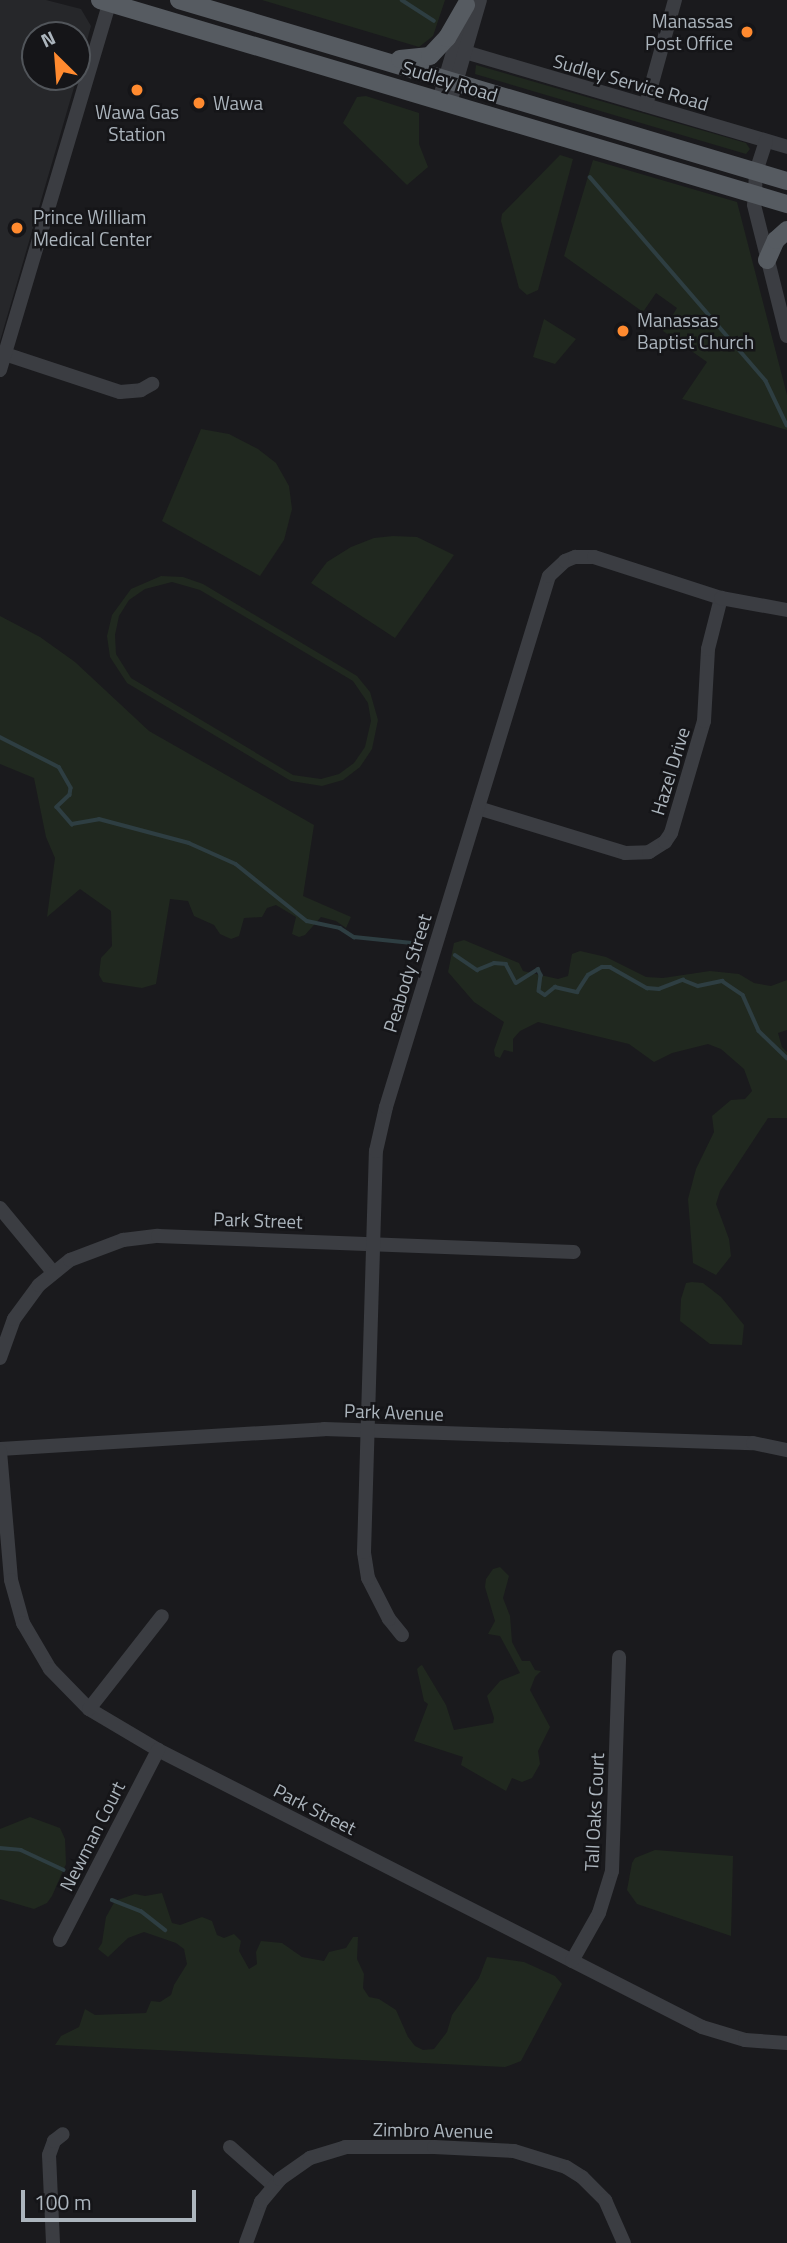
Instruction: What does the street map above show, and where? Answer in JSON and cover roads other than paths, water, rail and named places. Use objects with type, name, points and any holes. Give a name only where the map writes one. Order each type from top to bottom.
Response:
[{"type":"main road","name":"Sudley Road","points":[[178,0],[787,181]]},
{"type":"main road","name":"Sudley Road","points":[[107,1],[787,204]]},
{"type":"main road","points":[[373,58],[411,61],[430,56],[447,38],[472,2]]},
{"type":"main road","points":[[767,260],[776,240],[787,230]]},
{"type":"street","points":[[646,105],[675,0]]},
{"type":"street","points":[[0,370],[107,1]]},
{"type":"street","points":[[444,101],[472,2]]},
{"type":"street","points":[[451,81],[465,52],[472,2]]},
{"type":"street","name":"Sudley Service Road","points":[[465,52],[787,147]]},
{"type":"street","points":[[766,141],[756,172],[753,193],[755,219],[787,337]]},
{"type":"street","points":[[5,354],[120,392],[141,390],[152,384]]},
{"type":"street","name":"Peabody Street","points":[[402,1635],[377,1597],[365,1566],[373,1244],[380,1131],[549,576],[556,567],[575,557],[594,557],[721,598],[787,610]]},
{"type":"street","name":"Hazel Drive","points":[[478,808],[625,853],[649,852],[665,842],[671,833],[704,721],[708,649],[721,598]]},
{"type":"street","points":[[0,1208],[53,1272]]},
{"type":"street","name":"Park Street","points":[[0,1358],[15,1319],[32,1293],[53,1272],[93,1248],[140,1237],[574,1252]]},
{"type":"street","name":"Park Avenue","points":[[0,1450],[177,1436],[324,1429],[752,1443],[787,1450]]},
{"type":"street","name":"Park Street","points":[[0,1450],[11,1580],[23,1623],[50,1669],[89,1709],[158,1750],[702,2027],[745,2040],[787,2043]]},
{"type":"street","points":[[89,1709],[162,1616]]},
{"type":"street","name":"Tall Oaks Court","points":[[572,1961],[599,1913],[612,1871],[619,1657]]},
{"type":"street","name":"Newman Court","points":[[60,1940],[158,1750]]},
{"type":"street","points":[[53,2243],[49,2155],[54,2141],[62,2134]]},
{"type":"street","points":[[230,2147],[273,2185]]},
{"type":"street","name":"Zimbro Avenue","points":[[246,2243],[254,2214],[273,2185],[310,2158],[345,2147],[434,2147],[514,2151],[550,2160],[582,2177],[605,2200],[624,2243]]},
{"type":"waterway","points":[[402,0],[434,21]]},
{"type":"waterway","points":[[590,177],[766,381],[787,425]]},
{"type":"waterway","points":[[0,737],[59,767],[71,788],[70,795],[57,807],[72,824],[99,819],[189,843],[236,864],[307,921],[340,928],[354,937],[412,943]]},
{"type":"waterway","points":[[455,955],[477,970],[494,963],[506,964],[516,983],[538,969],[541,975],[539,991],[545,995],[555,987],[577,992],[588,975],[602,967],[610,967],[647,988],[659,989],[683,980],[698,986],[722,981],[743,995],[759,1031],[787,1058]]},
{"type":"waterway","points":[[0,1848],[21,1850],[64,1870]]},
{"type":"waterway","points":[[112,1900],[141,1911],[165,1930]]},
{"type":"place","name":"Manassas Post Office","points":[[747,32]]},
{"type":"place","name":"Wawa Gas Station","points":[[137,90]]},
{"type":"place","name":"Wawa","points":[[199,103]]},
{"type":"place","name":"Prince William Medical Center","points":[[17,228]]},
{"type":"place","name":"Manassas Baptist Church","points":[[623,331]]}]
